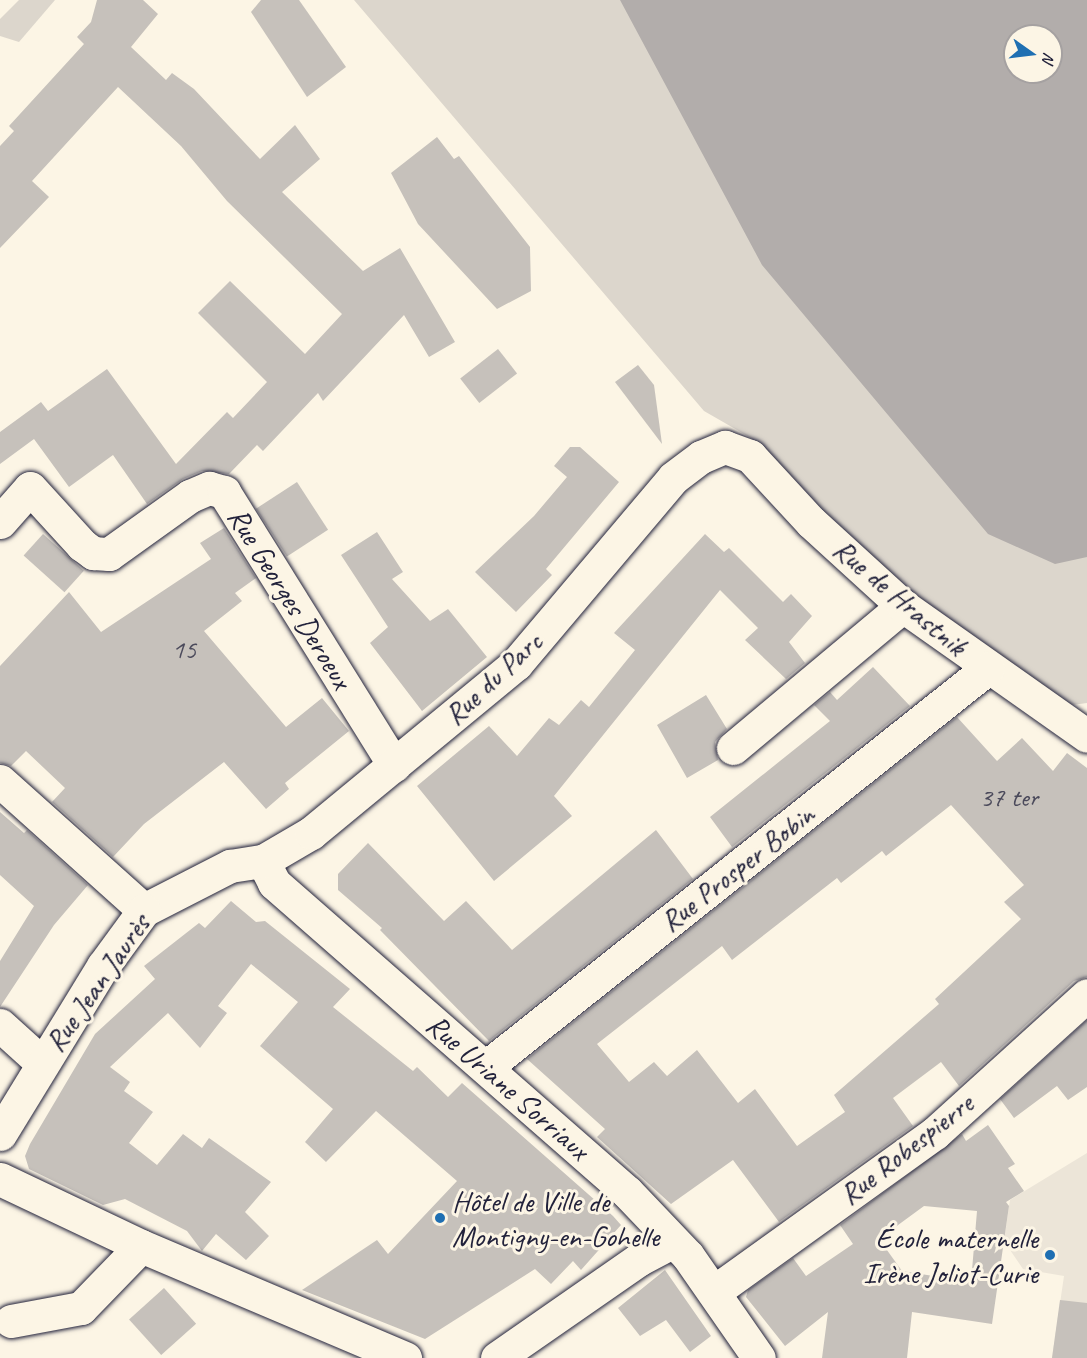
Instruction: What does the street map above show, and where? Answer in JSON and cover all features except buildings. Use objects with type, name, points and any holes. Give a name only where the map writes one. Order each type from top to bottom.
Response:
[{"type":"street","name":"Rue de Hrastnik","points":[[725,447],[750,456],[811,522],[903,606],[1087,736]]},
{"type":"street","name":"Rue du Parc","points":[[263,861],[311,834],[516,664],[673,478],[701,456],[725,447]]},
{"type":"street","name":"Rue Georges Deroeux","points":[[0,522],[30,488],[82,545],[93,553],[109,554],[190,496],[209,488],[224,492],[394,765]]},
{"type":"street","points":[[733,748],[903,606]]},
{"type":"street","name":"Rue Prosper Bobin","points":[[486,1067],[988,668]]},
{"type":"street","points":[[0,781],[144,910]]},
{"type":"street","name":"Rue Uriane Sorriaux","points":[[263,861],[274,884],[627,1192],[715,1291],[759,1358]]},
{"type":"street","name":"Rue Jean Jaurès","points":[[0,1134],[42,1062],[144,910],[230,866],[263,861]]},
{"type":"street","name":"Rue Robespierre","points":[[715,1291],[935,1133],[1087,995]]},
{"type":"street","points":[[0,1025],[42,1062]]},
{"type":"street","points":[[0,1179],[141,1246],[405,1358]]},
{"type":"street","points":[[497,1358],[638,1260],[672,1242]]},
{"type":"street","points":[[11,1321],[81,1308],[141,1246]]},
{"type":"shaded area","points":[[19,0],[55,0],[19,42],[0,36],[0,19]]},
{"type":"shaded area","points":[[354,0],[1087,0],[1087,703],[1064,706],[886,575],[751,438],[704,411]]},
{"type":"shaded area","points":[[620,0],[1087,0],[1087,557],[1055,564],[988,534],[762,265]]},
{"type":"shaded area","name":"École maternelle Irène Joliot-Curie","points":[[1087,1153],[1087,1358],[1052,1358],[1064,1276],[1023,1269],[1004,1241],[1010,1200]]},
{"type":"place","name":"Hôtel de Ville de Montigny-en-Gohelle","points":[[440,1218]]},
{"type":"place","name":"École maternelle Irène Joliot-Curie","points":[[1050,1255]]}]
